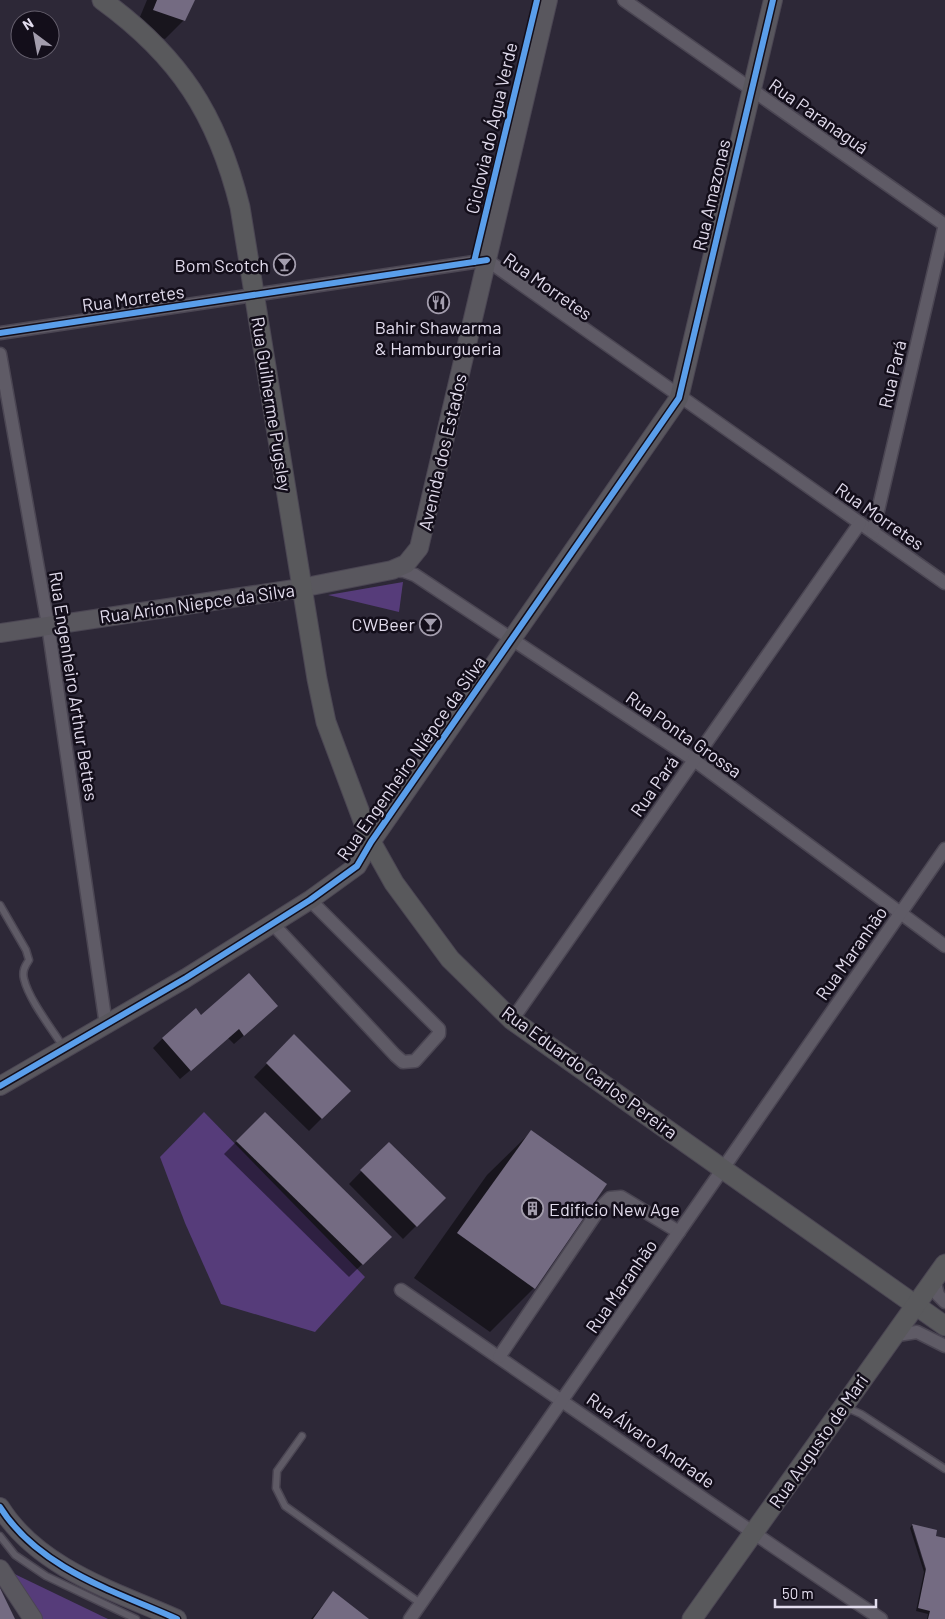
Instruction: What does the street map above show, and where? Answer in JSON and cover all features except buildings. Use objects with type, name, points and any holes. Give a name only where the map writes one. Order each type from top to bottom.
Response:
[{"type":"main road","name":"Rua Guilherme Pugsley","points":[[102,0],[131,22],[177,68],[209,116],[232,173],[240,206],[255,295],[301,588]]},
{"type":"main road","name":"Rua Eduardo Carlos Pereira","points":[[301,588],[326,722],[371,842],[394,883],[450,959],[512,1020],[945,1326]]},
{"type":"main road","name":"Rua Augusto de Mari","points":[[692,1619],[940,1271]]},
{"type":"street","name":"Avenida dos Estados","points":[[392,570],[412,560],[419,548],[548,0]]},
{"type":"street","name":"Rua Paranaguá","points":[[624,0],[945,225]]},
{"type":"street","name":"Rua Amazonas","points":[[679,398],[773,0]]},
{"type":"street","name":"Rua Pará","points":[[872,532],[945,225]]},
{"type":"street","name":"Rua Morretes","points":[[0,333],[487,260],[679,398],[945,583]]},
{"type":"street","name":"Rua Engenheiro Arthur Bettes","points":[[0,354],[48,625],[106,1025]]},
{"type":"street","name":"Rua Engenheiro Niépce da Silva","points":[[0,1086],[186,978],[310,900],[357,866],[371,842],[679,398]]},
{"type":"street","name":"Rua Pará","points":[[512,1020],[860,523]]},
{"type":"street","name":"Rua Arion Niepce da Silva","points":[[0,633],[301,588],[392,570]]},
{"type":"street","name":"Rua Ponta Grossa","points":[[392,570],[410,572],[694,760],[945,946]]},
{"type":"street","name":"Rua Maranhão","points":[[410,1619],[945,849]]},
{"type":"street","points":[[272,923],[395,1055],[403,1062],[415,1060],[439,1034],[439,1029],[310,900]]},
{"type":"street","points":[[499,1357],[600,1208],[610,1198],[622,1197],[679,1232]]},
{"type":"street","points":[[940,1271],[938,1295],[945,1302]]},
{"type":"street","name":"Rua Álvaro Andrade","points":[[401,1290],[563,1400],[753,1534],[881,1619]]},
{"type":"street","points":[[892,1336],[917,1332],[945,1346]]},
{"type":"street","points":[[0,1507],[32,1543],[63,1568],[177,1619]]},
{"type":"street","points":[[2,1577],[33,1619]]},
{"type":"lane","points":[[0,905],[26,950],[29,960],[24,969],[23,978],[29,993],[65,1049]]},
{"type":"lane","points":[[844,1406],[861,1414],[945,1469]]},
{"type":"lane","points":[[302,1436],[277,1471],[276,1488],[286,1506],[420,1604]]},
{"type":"lane","points":[[0,1536],[15,1555],[46,1576],[136,1619]]},
{"type":"shaded area","points":[[403,582],[399,612],[328,595]]},
{"type":"shaded area","points":[[204,1112],[365,1277],[315,1332],[221,1304],[185,1223],[160,1157]]},
{"type":"shaded area","points":[[0,1567],[108,1619],[33,1619]]},
{"type":"cycle path","name":"Ciclovia do Água Verde","points":[[474,262],[537,0]]},
{"type":"cycle path","points":[[0,1086],[186,978],[310,900],[357,866],[371,842],[679,398],[773,0]]},
{"type":"cycle path","points":[[0,333],[487,260]]},
{"type":"cycle path","points":[[0,1507],[16,1528],[56,1562],[103,1587],[177,1619]]},
{"type":"place","name":"Bom Scotch","points":[[285,265]]},
{"type":"place","name":"Bahir Shawarma & Hamburgueria","points":[[438,302]]},
{"type":"place","name":"CWBeer","points":[[431,624]]},
{"type":"place","name":"Edifício New Age","points":[[533,1209]]}]
